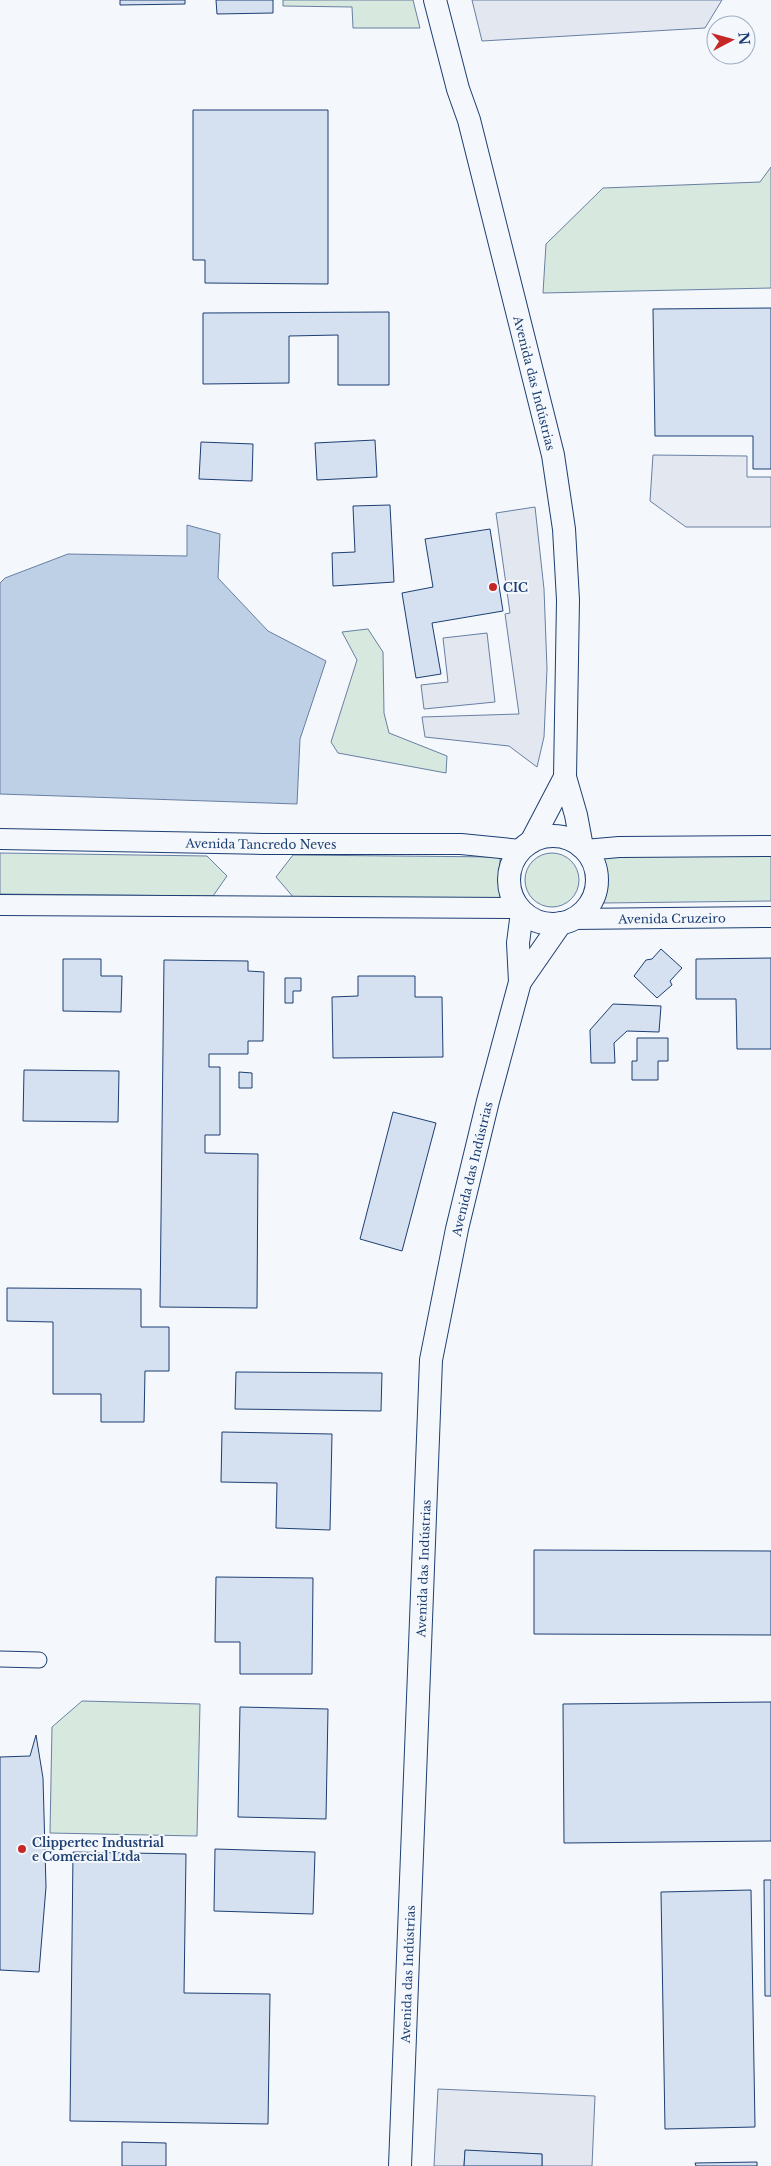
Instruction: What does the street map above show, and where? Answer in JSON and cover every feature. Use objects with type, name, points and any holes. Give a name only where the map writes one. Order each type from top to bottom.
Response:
[{"type":"main road","name":"Avenida das Indústrias","points":[[435,0],[458,89],[469,120],[553,455],[564,529],[568,600],[565,777]]},
{"type":"main road","points":[[520,982],[518,943],[520,910],[513,896],[510,878],[514,860],[526,846],[565,777]]},
{"type":"main road","points":[[0,905],[520,910],[538,921],[549,924],[567,921],[584,911],[592,900],[596,886],[596,872],[591,858],[584,848],[565,777]]},
{"type":"main road","points":[[526,846],[544,837],[557,836],[570,840],[584,848],[771,846]]},
{"type":"main road","name":"Avenida Tancredo Neves","points":[[0,840],[526,846]]},
{"type":"main road","name":"Avenida Cruzeiro","points":[[567,921],[771,917]]},
{"type":"main road","points":[[520,982],[567,921]]},
{"type":"main road","name":"Avenida das Indústrias","points":[[400,2166],[431,1360],[457,1229],[488,1101],[520,982]]},
{"type":"street","points":[[0,1659],[39,1660]]},
{"type":"shaded area","points":[[283,0],[413,0],[420,28],[353,28],[352,7],[283,6]]},
{"type":"shaded area","points":[[472,0],[722,0],[713,15],[706,15],[705,28],[482,41]]},
{"type":"shaded area","points":[[771,167],[771,288],[543,293],[546,244],[603,188],[760,182]]},
{"type":"shaded area","points":[[653,455],[747,456],[747,477],[771,477],[771,527],[686,527],[650,501]]},
{"type":"shaded area","points":[[535,507],[544,589],[547,669],[544,737],[537,767],[509,746],[425,737],[422,717],[519,714],[505,614],[510,613],[496,513]]},
{"type":"shaded area","points":[[368,629],[383,652],[384,713],[389,733],[447,756],[446,773],[338,753],[331,742],[357,660],[342,632]]},
{"type":"shaded area","points":[[487,633],[495,702],[424,709],[421,685],[448,682],[443,638]]},
{"type":"shaded area","points":[[0,853],[207,856],[227,876],[213,896],[0,894]]},
{"type":"shaded area","points":[[552,853],[562,855],[571,861],[577,870],[579,880],[577,890],[571,899],[562,905],[552,907],[542,905],[533,899],[527,890],[525,880],[527,870],[533,861],[542,855]]},
{"type":"shaded area","points":[[603,854],[771,855],[771,901],[603,903]]},
{"type":"shaded area","points":[[293,855],[500,857],[500,901],[295,899],[276,877]]},
{"type":"shaded area","points":[[82,1701],[200,1704],[197,1836],[50,1833],[52,1727]]},
{"type":"shaded area","points":[[438,2089],[595,2096],[592,2166],[542,2166],[542,2154],[465,2151],[464,2166],[434,2166]]},
{"type":"water","points":[[187,525],[220,534],[218,578],[268,631],[326,661],[300,739],[297,804],[0,794],[0,583],[5,578],[68,554],[187,556]]},
{"type":"building","points":[[120,0],[185,0],[185,4],[120,5]]},
{"type":"building","points":[[216,0],[273,0],[273,13],[217,14]]},
{"type":"building","points":[[193,110],[328,110],[328,284],[205,283],[205,260],[193,260]]},
{"type":"building","points":[[771,308],[771,469],[753,469],[753,436],[655,436],[653,309]]},
{"type":"building","points":[[389,312],[389,385],[338,385],[338,335],[289,336],[289,383],[203,384],[203,313]]},
{"type":"building","points":[[375,440],[377,477],[317,480],[315,443]]},
{"type":"building","points":[[201,442],[253,444],[252,481],[199,479]]},
{"type":"building","points":[[390,505],[394,582],[333,586],[332,553],[355,552],[353,506]]},
{"type":"building","points":[[490,529],[503,611],[432,623],[441,674],[416,678],[402,593],[433,587],[425,539]]},
{"type":"building","points":[[661,949],[682,968],[670,981],[672,985],[657,998],[634,976],[646,960],[652,959]]},
{"type":"building","points":[[771,958],[771,1049],[737,1049],[736,999],[696,999],[696,959]]},
{"type":"building","points":[[63,959],[101,959],[101,976],[122,976],[121,1012],[63,1011]]},
{"type":"building","points":[[164,960],[248,961],[248,971],[264,972],[263,1041],[248,1041],[248,1054],[209,1054],[209,1067],[220,1067],[220,1135],[205,1135],[205,1153],[258,1154],[257,1308],[160,1307]]},
{"type":"building","points":[[358,976],[415,976],[415,997],[442,997],[443,1057],[333,1058],[332,997],[358,996]]},
{"type":"building","points":[[285,978],[301,978],[301,991],[293,991],[293,1003],[285,1003]]},
{"type":"building","points":[[613,1004],[661,1006],[659,1032],[627,1031],[614,1043],[615,1063],[591,1063],[590,1030]]},
{"type":"building","points":[[637,1038],[668,1038],[668,1061],[658,1061],[658,1080],[632,1080],[632,1061],[637,1061]]},
{"type":"building","points":[[24,1070],[119,1071],[118,1122],[23,1121]]},
{"type":"building","points":[[239,1072],[252,1073],[252,1088],[239,1088]]},
{"type":"building","points":[[393,1112],[436,1123],[402,1251],[360,1239]]},
{"type":"building","points":[[7,1288],[141,1289],[141,1327],[169,1327],[169,1371],[145,1371],[144,1422],[101,1422],[101,1394],[53,1394],[53,1322],[7,1321]]},
{"type":"building","points":[[236,1372],[382,1373],[381,1411],[235,1409]]},
{"type":"building","points":[[222,1432],[332,1434],[330,1530],[276,1528],[277,1483],[221,1482]]},
{"type":"building","points":[[534,1550],[771,1551],[771,1635],[534,1634]]},
{"type":"building","points":[[216,1577],[313,1578],[312,1674],[240,1674],[240,1642],[215,1642]]},
{"type":"building","points":[[771,1702],[771,1841],[564,1843],[563,1704]]},
{"type":"building","points":[[240,1707],[328,1709],[326,1819],[238,1817]]},
{"type":"building","name":"Clippertec Industrial e Comercial Ltda","points":[[36,1735],[43,1778],[46,1887],[39,1972],[0,1970],[0,1757],[30,1756]]},
{"type":"building","points":[[215,1849],[315,1852],[313,1914],[214,1911]]},
{"type":"building","points":[[73,1852],[186,1854],[184,1993],[270,1994],[268,2124],[70,2121]]},
{"type":"building","points":[[764,1880],[771,1880],[771,1996],[765,1996]]},
{"type":"building","points":[[751,1890],[755,2127],[665,2129],[661,1892]]},
{"type":"building","points":[[122,2142],[166,2143],[166,2166],[122,2166]]},
{"type":"building","points":[[465,2150],[542,2154],[542,2166],[464,2166]]},
{"type":"building","points":[[757,2162],[757,2166],[696,2166],[695,2163]]},
{"type":"place","name":"CIC","points":[[493,587]]},
{"type":"place","name":"Clippertec Industrial e Comercial Ltda","points":[[22,1849]]}]
